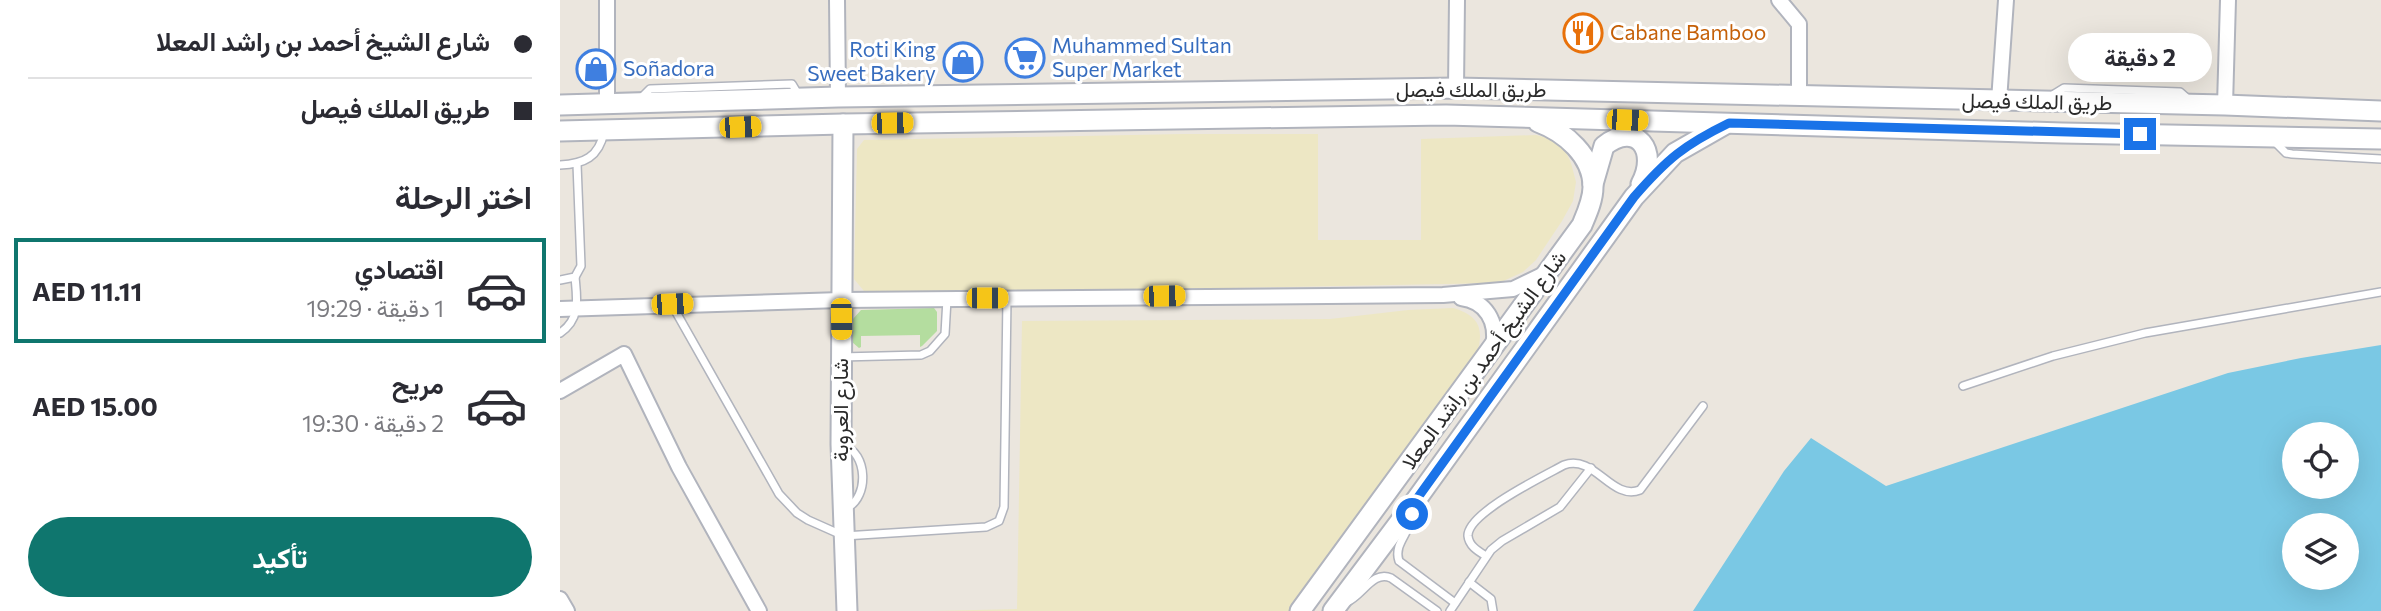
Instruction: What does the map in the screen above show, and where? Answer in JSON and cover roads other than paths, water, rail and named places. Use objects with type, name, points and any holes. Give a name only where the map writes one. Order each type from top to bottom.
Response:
[{"type":"main road","name":"طريق الملك فيصل","points":[[565,102],[1456,88],[2193,104],[2381,111]]},
{"type":"main road","name":"طريق الملك فيصل","points":[[560,131],[1446,115],[2378,137]]},
{"type":"main road","points":[[1525,117],[1565,134],[1588,168],[1593,186]]},
{"type":"main road","name":"شارع الشيخ أحمد بن راشد المعلا","points":[[1634,197],[1675,153],[1729,123]]},
{"type":"main road","name":"شارع العروبة","points":[[843,124],[841,444],[847,611]]},
{"type":"main road","name":"شارع الشيخ أحمد بن راشد المعلا","points":[[1300,611],[1582,225],[1590,205],[1604,146],[1620,136],[1628,135],[1642,143],[1649,161],[1646,175],[1634,197],[1335,608]]},
{"type":"street","points":[[607,0],[607,103]]},
{"type":"street","points":[[837,0],[838,97]]},
{"type":"street","points":[[1456,88],[1457,0]]},
{"type":"street","points":[[1779,0],[1799,23],[1799,96]]},
{"type":"street","points":[[1999,101],[2006,0]]},
{"type":"street","points":[[2225,105],[2228,0]]},
{"type":"street","points":[[560,309],[841,300],[1443,295],[1513,289],[1549,271]]},
{"type":"street","points":[[1443,295],[1468,299],[1488,312],[1496,334],[1492,350]]},
{"type":"street","points":[[560,391],[624,354],[679,467],[759,611]]},
{"type":"street","points":[[560,599],[567,611]]},
{"type":"lane","points":[[560,165],[577,164],[587,160],[596,153],[602,143],[604,131]]},
{"type":"lane","points":[[2270,136],[2279,147],[2292,154],[2381,159]]},
{"type":"lane","points":[[560,333],[570,325],[577,309],[575,277],[581,266],[577,164]]},
{"type":"lane","points":[[560,280],[575,277]]},
{"type":"lane","points":[[1963,386],[2053,356],[2144,333],[2381,292]]},
{"type":"lane","points":[[672,304],[779,494],[808,520],[844,536],[986,527],[999,521],[1004,507],[1007,298]]},
{"type":"lane","points":[[841,357],[912,356],[930,351],[945,334],[947,299]]},
{"type":"lane","points":[[1486,556],[1474,548],[1469,540],[1469,531],[1479,515],[1564,465],[1578,462],[1625,491],[1640,490],[1703,406]]},
{"type":"lane","points":[[1450,611],[1486,556],[1502,541],[1560,507],[1591,468]]},
{"type":"lane","points":[[1411,507],[1412,521],[1398,549],[1398,557],[1402,565],[1455,603]]},
{"type":"lane","points":[[1335,608],[1355,598],[1375,578],[1384,575],[1437,611]]},
{"type":"lane","points":[[1469,582],[1492,599],[1493,611]]},
{"type":"water","points":[[2381,345],[2381,611],[1693,611],[1784,471],[1811,438],[1886,486],[2228,373]]},
{"type":"place","name":"Cabane Bamboo","points":[[1583,33]]},
{"type":"place","name":"Muhammed Sultan Super Market","points":[[1025,58]]},
{"type":"place","name":"Roti King Sweet Bakery","points":[[963,62]]},
{"type":"place","name":"Soñadora","points":[[596,69]]}]
